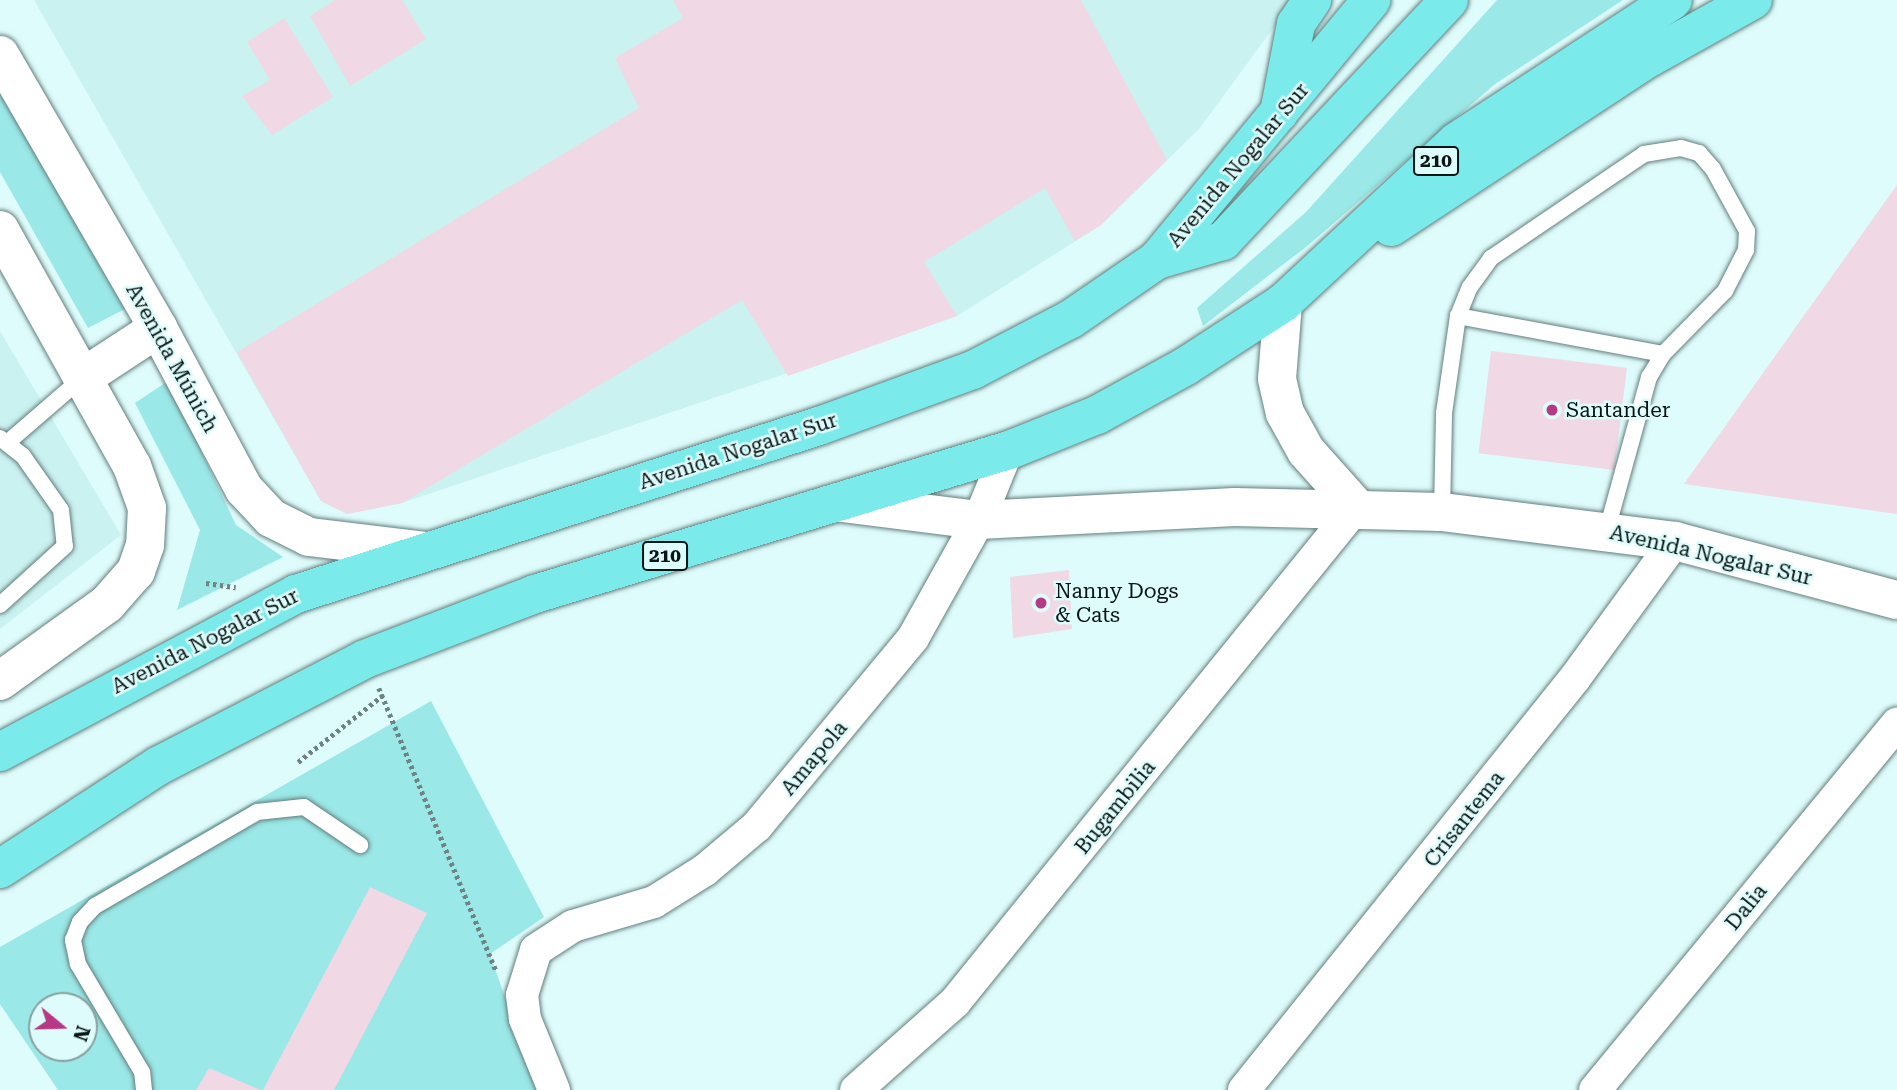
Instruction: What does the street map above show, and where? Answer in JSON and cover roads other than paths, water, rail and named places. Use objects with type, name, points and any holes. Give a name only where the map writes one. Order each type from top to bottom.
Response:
[{"type":"highway","points":[[1278,119],[1296,24],[1312,0]]},
{"type":"highway","name":"Avenida Nogalar Sur","points":[[0,751],[296,594],[819,426],[972,370],[1071,319],[1157,260],[1278,119],[1371,0]]},
{"type":"highway","points":[[1157,260],[1223,241],[1449,0]]},
{"type":"highway","name":"Avenida Nogalar Sur","points":[[0,869],[158,766],[365,659],[535,594],[1007,451],[1097,415],[1186,366],[1283,303],[1335,260],[1456,142],[1549,76],[1673,0]]},
{"type":"highway","points":[[1335,260],[1430,204],[1495,154],[1642,62],[1753,0]]},
{"type":"main road","name":"Avenida Múnich","points":[[0,55],[158,328],[244,489],[271,518],[309,537],[424,551]]},
{"type":"main road","points":[[0,230],[132,466],[147,508],[145,545],[136,571],[107,604],[0,681]]},
{"type":"main road","points":[[1283,303],[1277,379],[1285,413],[1306,451],[1356,507]]},
{"type":"main road","points":[[82,377],[158,328]]},
{"type":"main road","name":"Avenida Nogalar Sur","points":[[842,503],[979,520],[1235,507],[1356,507],[1442,512],[1608,529],[1675,541],[1897,600]]},
{"type":"street","name":"Amapola","points":[[554,1090],[526,1019],[522,995],[513,974],[552,937],[654,902],[705,870],[757,826],[913,638],[979,520],[1007,451]]},
{"type":"street","name":"Bugambilia","points":[[856,1090],[954,1002],[1356,507]]},
{"type":"street","name":"Crisantema","points":[[1244,1090],[1575,678],[1675,541]]},
{"type":"street","name":"Dalia","points":[[1595,1090],[1897,724]]},
{"type":"lane","points":[[1442,512],[1444,413],[1458,316],[1490,258],[1644,154],[1681,148],[1699,153],[1713,169],[1747,231],[1746,250],[1725,291],[1662,354],[1638,407],[1608,529]]},
{"type":"lane","points":[[1458,316],[1662,354]]},
{"type":"lane","points":[[0,606],[65,546],[61,510],[23,456],[4,440],[82,377]]},
{"type":"lane","points":[[144,1090],[142,1072],[78,964],[73,940],[80,922],[95,906],[257,812],[304,807],[360,845]]},
{"type":"place","name":"Santander","points":[[1552,410]]},
{"type":"place","name":"Nanny Dogs & Cats","points":[[1041,603]]}]
